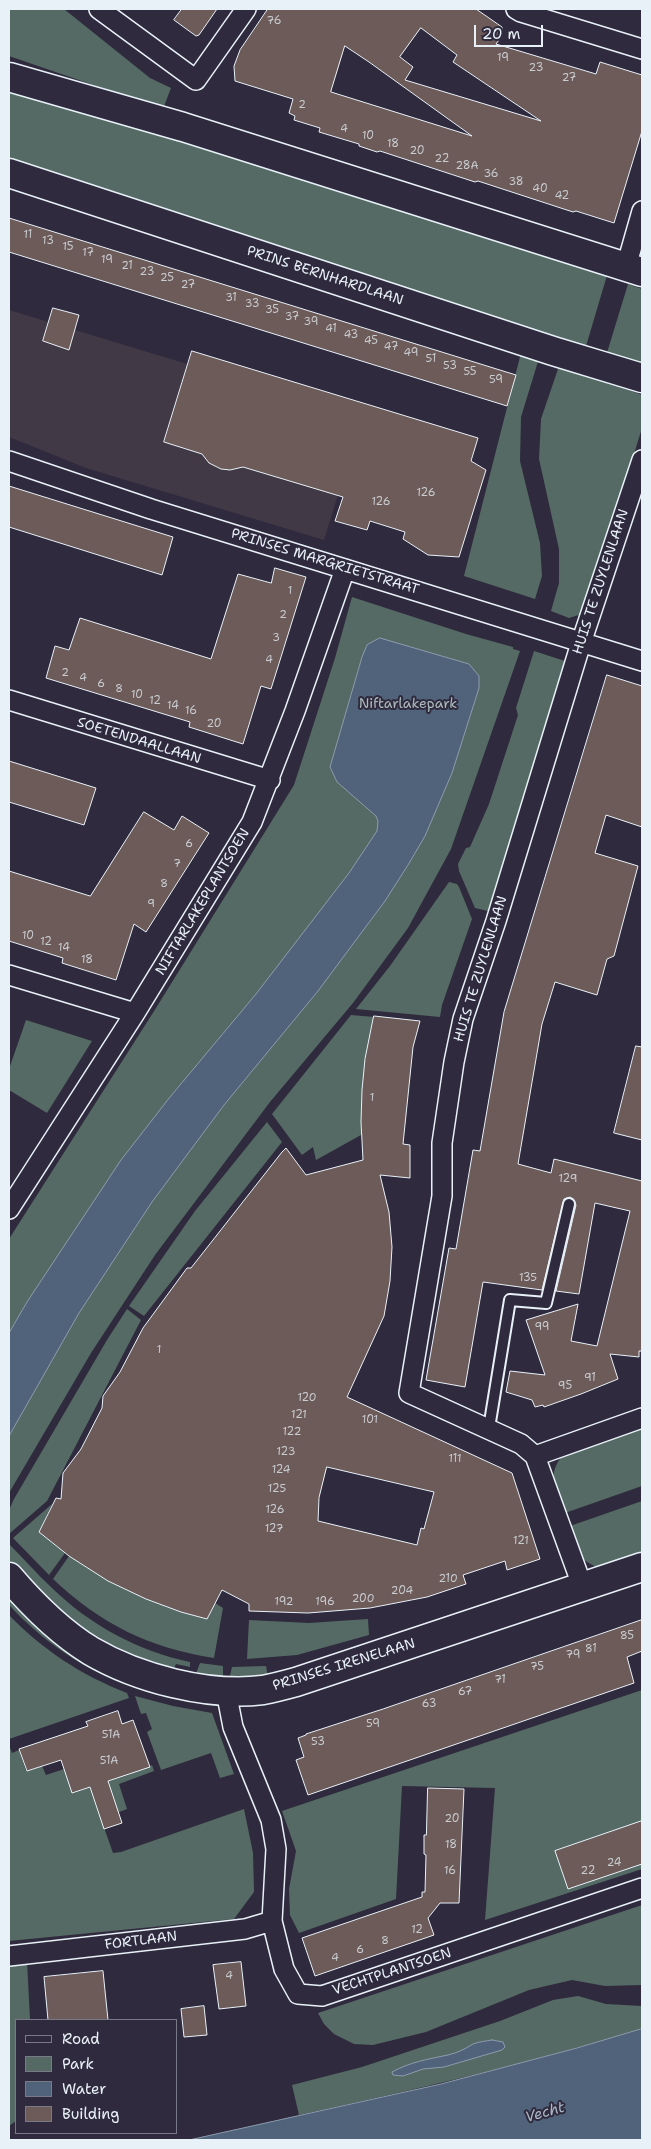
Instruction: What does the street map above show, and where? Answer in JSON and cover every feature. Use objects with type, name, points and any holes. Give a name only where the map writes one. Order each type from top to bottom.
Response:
[{"type":"street","points":[[100,9],[196,80],[246,9]]},
{"type":"street","points":[[516,9],[642,49]]},
{"type":"street","points":[[9,77],[183,127],[634,270],[642,211]]},
{"type":"street","name":"PRINS BERNHARDLAAN","points":[[9,173],[544,348],[642,378]]},
{"type":"street","name":"HUIS TE ZUYLENLAAN","points":[[535,1456],[521,1444],[489,1428],[409,1394],[442,1196],[442,1144],[454,1062],[464,1019],[581,643],[642,460]]},
{"type":"street","name":"PRINSES MARGRIETSTRAAT","points":[[9,461],[151,509],[345,570],[421,591],[642,661]]},
{"type":"street","name":"NIFTARLAKEPLANTSOEN","points":[[9,1209],[135,1013],[252,822],[270,780],[345,570]]},
{"type":"street","name":"SOETENDAALLAAN","points":[[9,700],[270,780]]},
{"type":"street","points":[[9,975],[135,1013]]},
{"type":"street","points":[[583,1588],[535,1456],[642,1418]]},
{"type":"street","name":"PRINSES IRENELAAN","points":[[9,1577],[44,1613],[90,1650],[134,1671],[157,1679],[226,1691],[262,1690],[296,1682],[642,1567]]},
{"type":"street","name":"VECHTPLANTSOEN","points":[[226,1691],[234,1727],[271,1820],[276,1849],[272,1921],[284,1969],[298,1994],[322,1996],[642,1888]]},
{"type":"street","name":"FORTLAAN","points":[[9,1956],[244,1928],[272,1921]]},
{"type":"lane","points":[[489,1428],[510,1300],[546,1303],[569,1204]]},
{"type":"shaded area","points":[[9,310],[362,417],[324,540],[86,468],[9,437]]},
{"type":"green space","points":[[9,9],[64,9],[150,78],[171,88],[163,109],[9,56]]},
{"type":"green space","points":[[9,83],[608,272],[584,353],[9,164]]},
{"type":"green space","points":[[628,284],[642,289],[642,368],[606,356]]},
{"type":"green space","points":[[522,349],[540,355],[521,417],[520,461],[540,543],[542,576],[535,599],[464,576]]},
{"type":"green space","points":[[560,363],[642,395],[642,428],[585,613],[569,618],[551,611],[559,583],[559,549],[539,459],[541,419]]},
{"type":"green space","name":"Niftarlakepark","points":[[352,597],[466,634],[513,647],[513,649],[520,651],[451,849],[408,928],[353,1003],[270,1102],[155,1255],[91,1353],[9,1493],[9,1239],[156,1008],[294,785],[335,658]]},
{"type":"green space","points":[[534,651],[565,661],[488,911],[475,908],[459,871],[458,864],[466,848],[470,847],[489,804],[518,715],[516,708]]},
{"type":"green space","points":[[449,882],[457,884],[459,887],[472,919],[442,1005],[440,1017],[356,1009],[390,966]]},
{"type":"green space","points":[[351,1015],[374,1017],[365,1064],[361,1135],[316,1160],[313,1147],[302,1155],[272,1114]]},
{"type":"green space","points":[[26,1020],[92,1041],[47,1113],[9,1090],[9,1069]]},
{"type":"green space","points":[[267,1122],[282,1142],[144,1316],[129,1306],[195,1211]]},
{"type":"green space","points":[[127,1309],[141,1320],[47,1501],[9,1534],[9,1510],[14,1499]]},
{"type":"green space","points":[[642,1428],[642,1486],[565,1513],[554,1483],[555,1470],[563,1455]]},
{"type":"green space","points":[[642,1501],[642,1556],[601,1570],[582,1559],[570,1526]]},
{"type":"green space","points":[[52,1504],[39,1532],[65,1553],[49,1575],[13,1538]]},
{"type":"green space","points":[[9,1544],[46,1583],[82,1614],[134,1644],[190,1662],[190,1667],[176,1664],[173,1671],[108,1646],[80,1628],[55,1608],[9,1560]]},
{"type":"green space","points":[[69,1556],[102,1576],[153,1601],[207,1619],[215,1603],[223,1608],[214,1658],[190,1654],[147,1640],[127,1632],[89,1609],[53,1579]]},
{"type":"green space","points":[[9,1594],[184,1697],[184,1700],[167,1698],[130,1686],[74,1659],[40,1634],[9,1605]]},
{"type":"green space","points":[[9,1615],[49,1650],[78,1670],[127,1693],[129,1698],[9,1739]]},
{"type":"green space","points":[[368,1619],[369,1635],[297,1655],[247,1659],[249,1620],[309,1623]]},
{"type":"green space","points":[[200,1663],[223,1666],[223,1680],[195,1676]]},
{"type":"green space","points":[[266,1666],[268,1677],[229,1680],[232,1667]]},
{"type":"green space","points":[[642,1690],[642,1869],[485,1920],[495,1788],[402,1786],[396,1899],[299,1933],[290,1915],[289,1889],[296,1851],[282,1811]]},
{"type":"green space","points":[[135,1696],[173,1706],[212,1713],[234,1774],[220,1778],[211,1753],[161,1770],[147,1732],[152,1729],[146,1713],[141,1714]]},
{"type":"green space","points":[[9,1745],[12,1753],[19,1750],[26,1771],[42,1766],[46,1775],[64,1769],[73,1793],[152,1765],[154,1771],[119,1784],[127,1809],[101,1819],[113,1853],[121,1852],[244,1809],[253,1853],[254,1892],[234,1919],[9,1941]]},
{"type":"green space","points":[[642,1905],[642,1985],[605,1986],[572,1980],[529,1990],[426,2032],[373,2045],[354,2044],[334,2034],[324,2024],[318,2013]]},
{"type":"green space","points":[[27,1961],[30,2019],[15,2019],[15,2122],[9,2126],[9,1962]]},
{"type":"green space","points":[[578,1996],[606,2004],[642,2006],[642,2029],[472,2075],[299,2115],[292,2085],[362,2067],[500,2021],[553,2000]]},
{"type":"water","points":[[380,638],[469,664],[479,676],[479,688],[452,773],[425,836],[385,901],[318,991],[224,1105],[152,1202],[79,1313],[9,1436],[9,1333],[27,1302],[121,1160],[170,1097],[256,994],[349,873],[377,831],[378,821],[376,816],[337,782],[330,767],[362,657],[367,645]]},
{"type":"water","name":"Vecht","points":[[642,2029],[642,2140],[189,2140],[441,2084]]},
{"type":"water","points":[[492,2040],[503,2042],[505,2047],[502,2050],[444,2067],[423,2069],[403,2076],[393,2075],[392,2072],[420,2061],[451,2054],[475,2043]]},
{"type":"building","points":[[182,9],[217,9],[199,35],[196,36],[174,20]]},
{"type":"building","points":[[268,9],[476,9],[502,27],[502,36],[496,44],[596,74],[600,62],[642,75],[642,131],[614,223],[576,211],[573,212],[478,181],[475,182],[380,151],[377,152],[359,146],[359,144],[319,132],[320,128],[294,120],[295,116],[289,113],[293,99],[235,81],[234,66],[240,50]],"holes":[[[421,28],[457,55],[453,62],[541,121],[405,80],[413,67],[400,57]],[[345,46],[369,62],[472,136],[331,92]]]},
{"type":"building","points":[[9,218],[516,375],[507,406],[9,252]]},
{"type":"building","points":[[53,308],[79,315],[69,350],[43,341]]},
{"type":"building","points":[[192,351],[478,438],[471,461],[486,470],[459,557],[428,555],[403,539],[405,532],[370,521],[367,530],[335,521],[343,497],[243,467],[230,470],[221,469],[209,463],[202,454],[164,442]]},
{"type":"building","points":[[9,486],[173,537],[162,575],[9,527]]},
{"type":"building","points":[[275,568],[306,577],[271,689],[261,686],[243,744],[189,727],[190,722],[46,678],[55,646],[69,650],[80,618],[211,659],[238,574],[271,583]]},
{"type":"building","points":[[607,675],[642,686],[642,827],[606,815],[595,853],[638,866],[614,956],[607,959],[597,995],[555,982],[542,1024],[518,1164],[551,1173],[554,1159],[642,1181],[642,1351],[639,1351],[639,1357],[610,1354],[618,1379],[544,1407],[543,1405],[535,1407],[532,1400],[506,1392],[510,1371],[545,1375],[526,1320],[578,1304],[571,1341],[597,1346],[630,1211],[595,1203],[579,1294],[556,1291],[576,1205],[570,1197],[564,1199],[542,1290],[483,1282],[465,1387],[426,1380],[449,1248],[456,1249],[473,1150],[480,1151],[504,1012]]},
{"type":"building","points":[[9,761],[96,788],[84,825],[9,802]]},
{"type":"building","points":[[144,812],[174,830],[182,816],[209,833],[146,932],[134,924],[116,980],[62,963],[63,958],[9,941],[9,871],[90,896]]},
{"type":"building","points":[[374,1016],[420,1021],[413,1047],[403,1144],[410,1145],[410,1178],[380,1175],[389,1212],[392,1247],[390,1281],[384,1316],[347,1397],[512,1473],[540,1559],[507,1570],[505,1561],[463,1575],[466,1584],[427,1597],[370,1608],[308,1613],[249,1611],[249,1604],[222,1590],[207,1619],[181,1612],[146,1599],[108,1581],[69,1556],[39,1532],[56,1498],[61,1499],[63,1473],[81,1449],[102,1408],[103,1396],[120,1372],[143,1328],[187,1268],[191,1268],[282,1152],[286,1148],[306,1175],[363,1160],[361,1122],[365,1059]],"holes":[[[327,1467],[434,1492],[424,1529],[421,1528],[417,1545],[318,1521],[319,1498]]]},
{"type":"building","points":[[636,1046],[642,1047],[642,1140],[614,1133]]},
{"type":"building","points":[[642,1620],[642,1651],[627,1657],[634,1683],[308,1795],[296,1760],[304,1757],[298,1738]]},
{"type":"building","points":[[118,1711],[122,1724],[133,1720],[150,1767],[108,1781],[122,1823],[104,1829],[90,1787],[72,1793],[61,1760],[27,1771],[19,1749],[88,1726],[86,1722]]},
{"type":"building","points":[[428,1788],[464,1789],[459,1903],[440,1903],[428,1918],[434,1935],[315,1976],[302,1938],[422,1897],[422,1892],[425,1892],[426,1855],[424,1854],[424,1835],[426,1835]]},
{"type":"building","points":[[642,1821],[642,1864],[568,1889],[555,1851]]},
{"type":"building","points":[[241,1962],[246,2006],[219,2009],[213,1965]]},
{"type":"building","points":[[103,1971],[108,2019],[48,2019],[44,1977]]},
{"type":"building","points":[[204,2006],[207,2035],[184,2037],[181,2009]]}]
